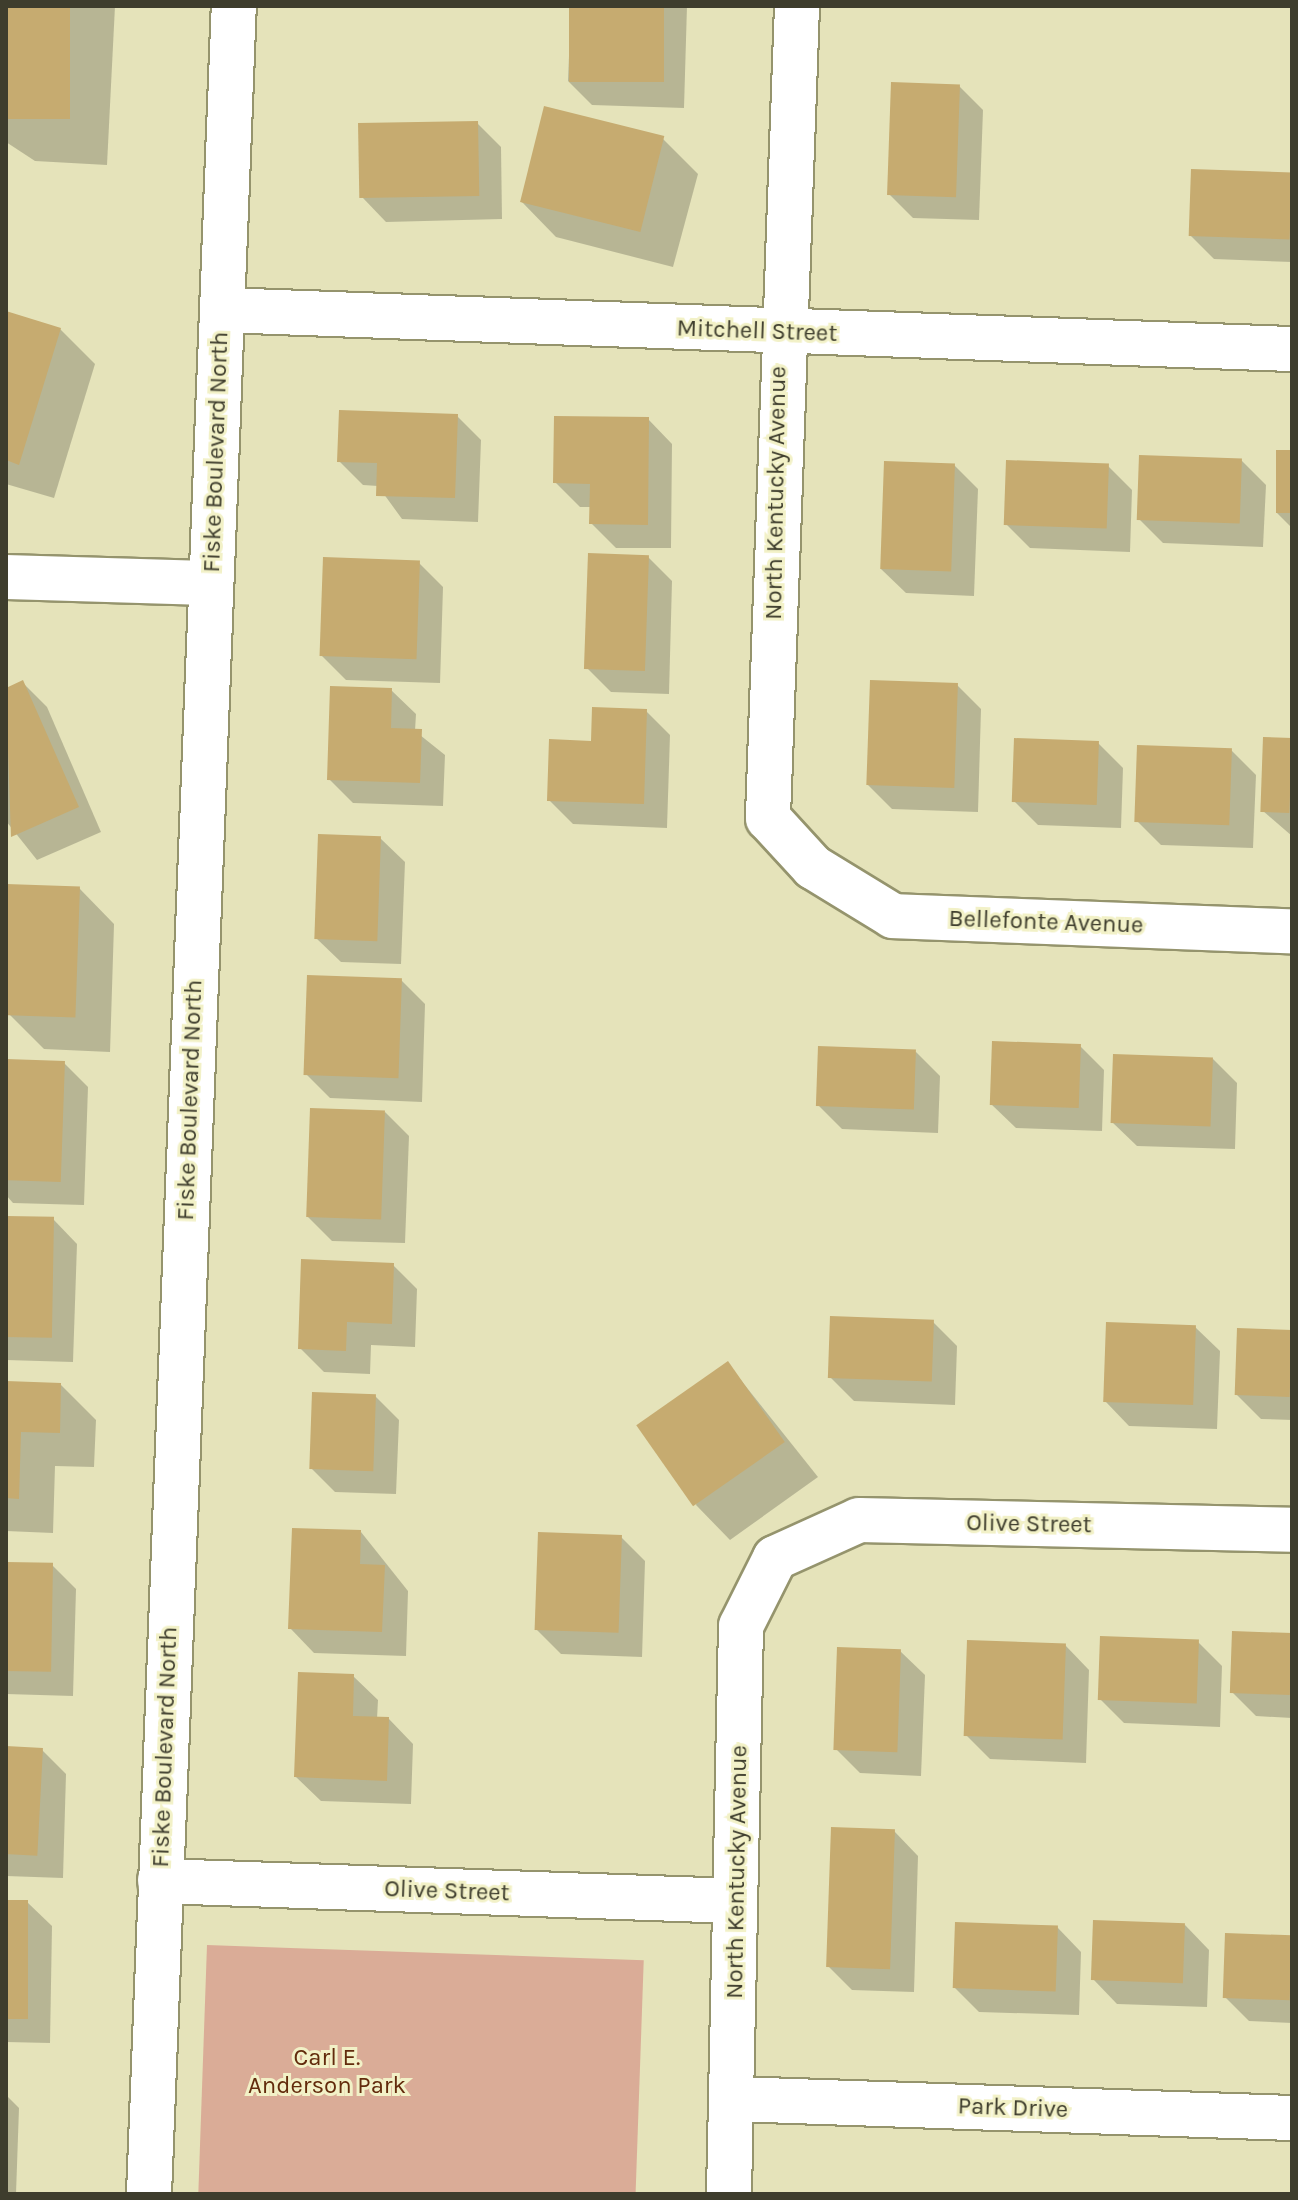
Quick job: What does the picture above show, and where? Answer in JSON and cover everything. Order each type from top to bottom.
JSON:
[{"type":"street","name":"Fiske Boulevard North","points":[[149,2194],[234,6]]},
{"type":"street","name":"North Kentucky Avenue","points":[[797,6],[780,332],[768,818],[813,867]]},
{"type":"street","name":"Mitchell Street","points":[[222,310],[1292,349]]},
{"type":"street","points":[[6,577],[210,583]]},
{"type":"street","name":"Bellefonte Avenue","points":[[813,867],[893,916],[1292,931]]},
{"type":"street","name":"Olive Street","points":[[775,1558],[859,1520],[1292,1530]]},
{"type":"street","name":"North Kentucky Avenue","points":[[729,2194],[734,2099],[741,1626],[775,1558]]},
{"type":"street","name":"Olive Street","points":[[160,1881],[735,1901]]},
{"type":"street","name":"Park Drive","points":[[734,2099],[1292,2118]]},
{"type":"green space","name":"Carl E. Anderson Park","points":[[207,1945],[644,1960],[636,2194],[198,2194]]},
{"type":"building","points":[[6,6],[70,6],[70,119],[6,119]]},
{"type":"building","points":[[569,6],[664,6],[664,82],[569,82]]},
{"type":"building","points":[[891,82],[960,84],[956,197],[887,195]]},
{"type":"building","points":[[544,106],[664,136],[640,232],[520,202]]},
{"type":"building","points":[[478,121],[479,196],[359,198],[358,123]]},
{"type":"building","points":[[1191,169],[1292,173],[1290,239],[1189,236]]},
{"type":"building","points":[[6,311],[61,328],[19,465],[6,460]]},
{"type":"building","points":[[339,410],[458,414],[455,498],[376,496],[377,463],[337,462]]},
{"type":"building","points":[[554,416],[649,417],[648,525],[589,524],[590,484],[553,483]]},
{"type":"building","points":[[1276,450],[1292,450],[1292,513],[1276,513]]},
{"type":"building","points":[[1139,455],[1242,459],[1240,524],[1137,520]]},
{"type":"building","points":[[1006,460],[1109,464],[1107,529],[1004,525]]},
{"type":"building","points":[[884,461],[955,463],[951,571],[880,569]]},
{"type":"building","points":[[588,553],[649,555],[645,671],[584,669]]},
{"type":"building","points":[[323,557],[420,560],[416,659],[320,656]]},
{"type":"building","points":[[23,680],[79,807],[11,837],[6,688]]},
{"type":"building","points":[[870,680],[958,683],[954,788],[866,785]]},
{"type":"building","points":[[330,686],[392,688],[391,728],[422,729],[420,783],[327,780]]},
{"type":"building","points":[[592,707],[647,709],[644,804],[547,801],[549,739],[591,741]]},
{"type":"building","points":[[1263,737],[1292,738],[1289,813],[1260,812]]},
{"type":"building","points":[[1014,738],[1099,741],[1097,805],[1012,802]]},
{"type":"building","points":[[1137,745],[1232,748],[1229,825],[1134,822]]},
{"type":"building","points":[[318,834],[381,836],[377,941],[314,939]]},
{"type":"building","points":[[6,884],[80,887],[75,1018],[6,1015]]},
{"type":"building","points":[[307,975],[402,978],[398,1078],[304,1075]]},
{"type":"building","points":[[992,1041],[1081,1044],[1079,1108],[990,1105]]},
{"type":"building","points":[[818,1046],[916,1049],[914,1109],[816,1106]]},
{"type":"building","points":[[1113,1054],[1213,1057],[1211,1126],[1111,1123]]},
{"type":"building","points":[[6,1059],[65,1061],[61,1182],[6,1180]]},
{"type":"building","points":[[310,1108],[385,1111],[381,1220],[306,1217]]},
{"type":"building","points":[[6,1216],[54,1217],[52,1338],[6,1337]]},
{"type":"building","points":[[301,1259],[394,1263],[392,1324],[347,1322],[346,1351],[298,1349]]},
{"type":"building","points":[[830,1316],[934,1320],[932,1382],[828,1378]]},
{"type":"building","points":[[1106,1322],[1196,1325],[1193,1405],[1103,1402]]},
{"type":"building","points":[[1237,1328],[1292,1330],[1290,1397],[1235,1395]]},
{"type":"building","points":[[728,1361],[785,1442],[693,1506],[636,1425]]},
{"type":"building","points":[[6,1381],[61,1383],[60,1433],[21,1432],[19,1499],[6,1498]]},
{"type":"building","points":[[312,1392],[376,1394],[373,1471],[309,1469]]},
{"type":"building","points":[[292,1528],[361,1530],[360,1564],[385,1565],[382,1632],[288,1629]]},
{"type":"building","points":[[538,1532],[622,1535],[619,1633],[535,1630]]},
{"type":"building","points":[[6,1562],[53,1563],[51,1672],[6,1671]]},
{"type":"building","points":[[1232,1631],[1292,1633],[1290,1695],[1230,1693]]},
{"type":"building","points":[[1100,1636],[1199,1639],[1197,1703],[1098,1700]]},
{"type":"building","points":[[967,1640],[1066,1643],[1063,1739],[964,1736]]},
{"type":"building","points":[[837,1647],[901,1649],[897,1752],[833,1750]]},
{"type":"building","points":[[298,1672],[354,1674],[353,1716],[389,1717],[387,1781],[294,1777]]},
{"type":"building","points":[[6,1746],[43,1748],[37,1856],[6,1854]]},
{"type":"building","points":[[831,1827],[895,1829],[890,1969],[826,1967]]},
{"type":"building","points":[[6,1900],[28,1900],[28,2019],[6,2019]]},
{"type":"building","points":[[1093,1920],[1185,1923],[1183,1983],[1091,1980]]},
{"type":"building","points":[[955,1922],[1058,1926],[1056,1992],[953,1988]]},
{"type":"building","points":[[1225,1933],[1292,1935],[1290,2000],[1223,1998]]}]
